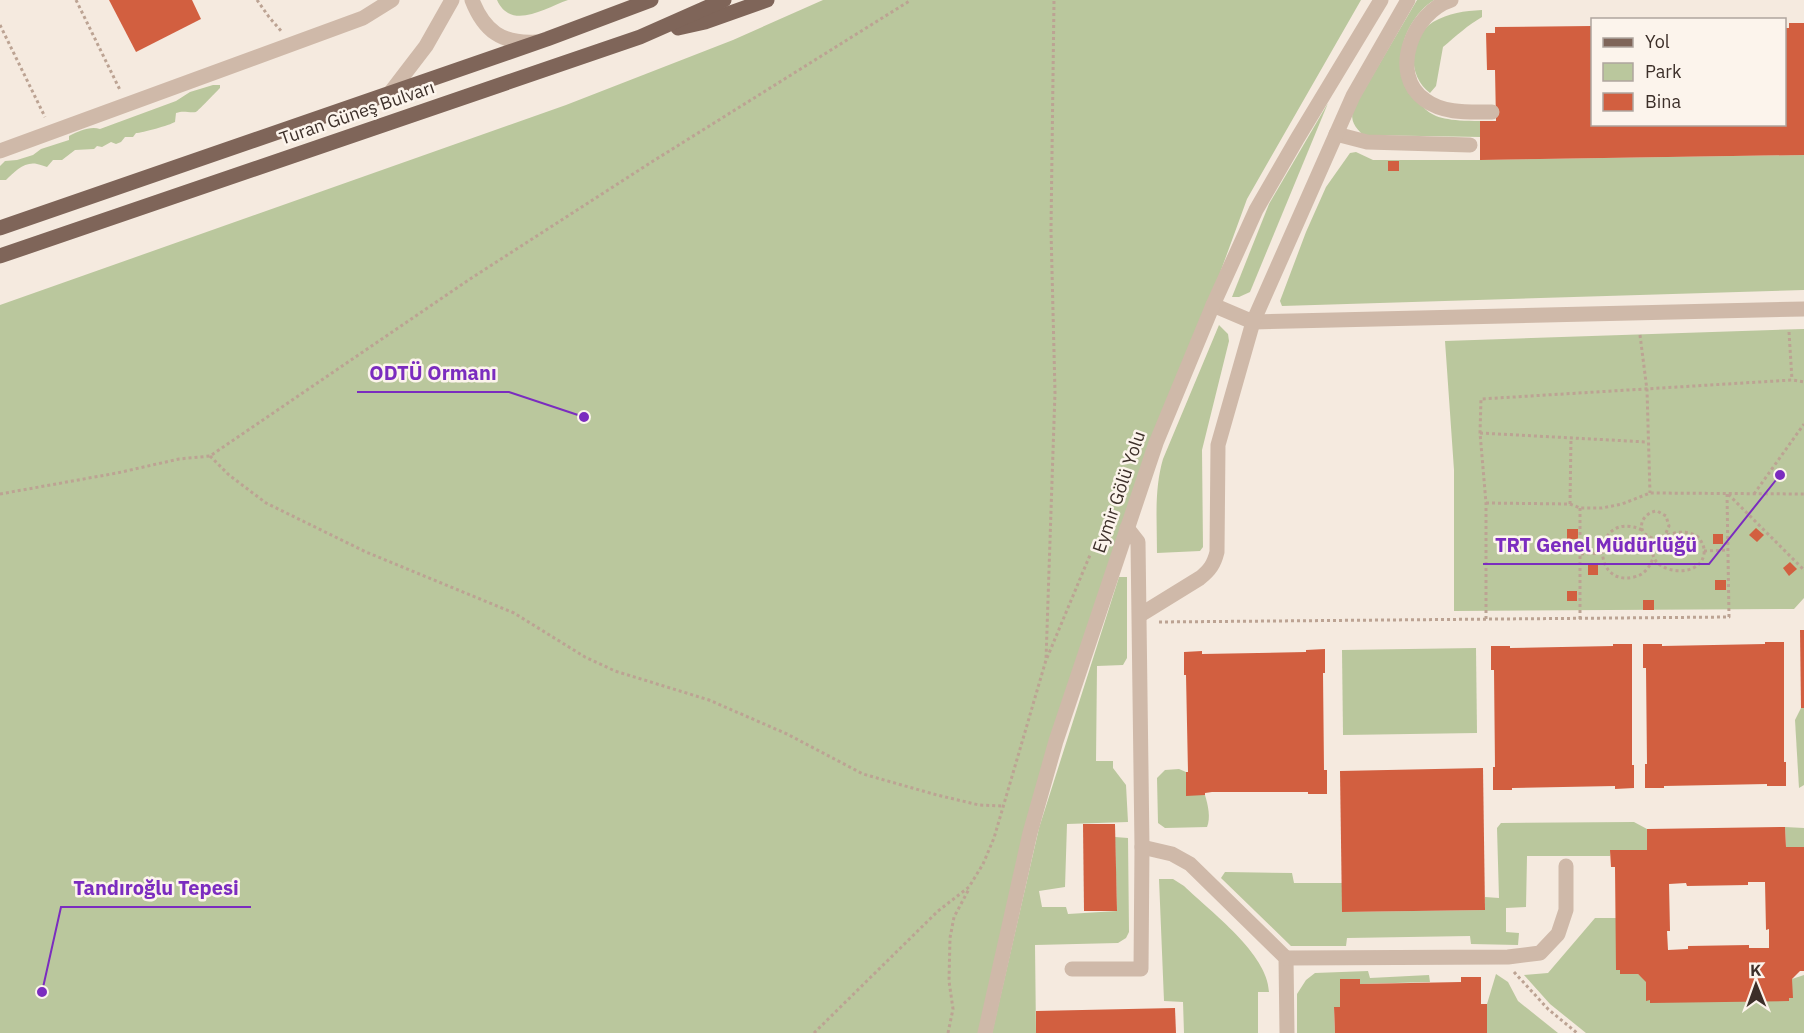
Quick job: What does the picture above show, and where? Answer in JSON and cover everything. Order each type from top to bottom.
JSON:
[{"type":"main road","name":"Turan Güneş Bulvarı","points":[[0,228],[542,41],[651,0]]},
{"type":"main road","name":"Turan Güneş Bulvarı","points":[[0,256],[640,37],[724,0]]},
{"type":"main road","points":[[640,37],[705,22],[767,0]]},
{"type":"street","points":[[0,151],[363,18],[393,0]]},
{"type":"street","points":[[390,93],[426,46],[452,0]]},
{"type":"street","points":[[472,0],[486,26],[499,36],[514,42],[542,41]]},
{"type":"street","name":"Eymir Gölü Yolu","points":[[985,1033],[1030,833],[1056,741],[1156,443],[1213,305],[1256,210],[1381,0]]},
{"type":"street","points":[[1140,619],[1209,571],[1215,560],[1218,445],[1253,322],[1353,96],[1408,0]]},
{"type":"street","points":[[1451,0],[1437,6],[1428,14],[1413,34],[1408,59],[1412,82],[1417,93],[1437,107],[1462,112],[1492,112]]},
{"type":"street","points":[[1336,134],[1367,142],[1470,146]]},
{"type":"street","points":[[1213,305],[1253,322],[1804,309]]},
{"type":"street","points":[[1072,969],[1141,969],[1142,847],[1138,542],[1127,528]]},
{"type":"street","points":[[1142,847],[1172,854],[1190,864],[1286,958],[1508,957],[1540,953],[1558,934],[1566,910],[1566,866]]},
{"type":"street","points":[[1286,958],[1287,1033]]},
{"type":"path","points":[[76,0],[127,104]]},
{"type":"path","points":[[257,0],[293,44]]},
{"type":"path","points":[[0,494],[117,474],[179,459],[210,456],[490,266],[911,0]]},
{"type":"path","points":[[1046,660],[1055,392],[1051,230],[1054,0]]},
{"type":"path","points":[[0,25],[53,132]]},
{"type":"path","points":[[1789,332],[1792,380]]},
{"type":"path","points":[[1640,335],[1647,390],[1650,493]]},
{"type":"path","points":[[1486,619],[1486,502],[1480,433],[1481,399],[1792,380],[1804,382]]},
{"type":"path","points":[[1754,494],[1804,424]]},
{"type":"path","points":[[1480,433],[1647,442]]},
{"type":"path","points":[[1570,504],[1571,438]]},
{"type":"path","points":[[210,456],[229,475],[266,503],[366,552],[514,613],[585,657],[615,671],[709,700],[787,734],[863,774],[980,805],[1004,806]]},
{"type":"path","points":[[1486,502],[1570,504],[1580,508],[1602,508],[1622,504],[1650,493],[1804,494]]},
{"type":"path","points":[[1140,619],[1729,617],[1727,493]]},
{"type":"path","points":[[1727,493],[1804,570]]},
{"type":"path","points":[[1580,508],[1580,619]]},
{"type":"path","points":[[1643,532],[1644,516],[1657,511],[1664,513],[1668,519],[1669,526],[1665,535]]},
{"type":"path","points":[[1648,536],[1653,552],[1660,566],[1669,570],[1692,569],[1702,559],[1703,545],[1694,534],[1684,532],[1660,538],[1655,544],[1653,552],[1653,560],[1645,571],[1633,577],[1620,577],[1608,570],[1602,553],[1606,538],[1616,529],[1629,526],[1648,536],[1660,538]]},
{"type":"path","points":[[1704,551],[1728,550]]},
{"type":"path","points":[[1581,554],[1602,553]]},
{"type":"path","points":[[948,1033],[954,1009],[949,981],[950,938],[954,917],[983,864],[994,838],[1046,660],[1090,555]]},
{"type":"path","points":[[814,1033],[938,911],[969,887]]},
{"type":"path","points":[[1508,957],[1513,971],[1548,1009],[1578,1033]]},
{"type":"green space","points":[[497,0],[568,0],[539,12],[520,16],[503,9]]},
{"type":"green space","points":[[823,0],[1361,0],[1247,199],[1127,528],[1083,658],[985,1033],[0,1033],[0,305],[566,105],[733,40]]},
{"type":"green space","points":[[1417,0],[1434,0],[1421,11],[1410,26],[1403,42],[1401,59],[1419,101],[1434,115],[1480,121],[1480,137],[1363,135],[1354,124],[1353,109]]},
{"type":"green space","points":[[1482,10],[1482,17],[1443,47],[1436,86],[1430,93],[1422,86],[1414,67],[1415,47],[1419,37],[1433,22],[1445,16]]},
{"type":"green space","points":[[220,85],[220,88],[196,112],[176,113],[175,122],[136,133],[133,137],[125,137],[116,144],[111,142],[94,149],[75,150],[62,160],[53,160],[47,167],[28,164],[6,180],[0,180],[0,166],[5,161],[33,155],[41,149],[69,140],[69,136],[81,131],[92,128],[100,129],[176,101],[190,92]]},
{"type":"green space","points":[[1328,103],[1250,292],[1239,297],[1232,297],[1269,204]]},
{"type":"green space","points":[[1356,152],[1373,160],[1804,155],[1804,290],[1282,306],[1280,301],[1326,187],[1350,153]]},
{"type":"green space","points":[[1219,325],[1228,334],[1229,341],[1202,450],[1203,547],[1200,551],[1157,553],[1157,494],[1163,459]]},
{"type":"green space","points":[[1804,329],[1804,598],[1794,609],[1454,611],[1454,470],[1445,341]]},
{"type":"green space","points":[[1119,577],[1127,577],[1127,658],[1123,665],[1097,666],[1096,761],[1113,761],[1113,768],[1126,785],[1128,822],[1067,824],[1065,887],[1039,891],[1042,907],[1066,907],[1068,914],[1117,911],[1115,837],[1128,838],[1129,932],[1126,938],[1118,943],[1035,945],[1036,1033],[992,1033],[1039,828]]},
{"type":"green space","points":[[1476,648],[1477,733],[1343,735],[1342,650]]},
{"type":"green space","points":[[1801,708],[1804,708],[1804,785],[1799,788],[1795,720]]},
{"type":"green space","points":[[1179,769],[1186,772],[1186,795],[1205,795],[1209,816],[1207,827],[1165,828],[1158,823],[1157,778],[1165,770]]},
{"type":"green space","points":[[1634,822],[1647,829],[1647,850],[1611,850],[1610,856],[1527,856],[1526,907],[1506,908],[1506,932],[1519,933],[1518,945],[1471,944],[1470,936],[1347,938],[1346,946],[1291,946],[1221,878],[1225,872],[1292,873],[1294,883],[1342,883],[1342,912],[1485,910],[1485,897],[1499,898],[1497,828],[1501,823]]},
{"type":"green space","points":[[1785,827],[1804,828],[1804,847],[1786,847]]},
{"type":"green space","points":[[1159,879],[1173,879],[1184,886],[1236,934],[1259,963],[1269,992],[1258,992],[1258,1033],[1184,1033],[1183,1002],[1164,1001]]},
{"type":"green space","points":[[1595,918],[1616,918],[1616,970],[1620,970],[1620,974],[1638,974],[1646,981],[1646,1000],[1792,998],[1792,979],[1804,975],[1804,1033],[1586,1033],[1550,1004],[1524,975],[1548,973]]},
{"type":"green space","points":[[1368,971],[1370,978],[1429,975],[1430,982],[1360,984],[1359,979],[1340,979],[1340,1007],[1334,1008],[1335,1033],[1297,1033],[1297,994],[1306,980],[1315,973]]},
{"type":"green space","points":[[1496,974],[1508,982],[1518,1001],[1558,1033],[1487,1033],[1487,1004]]},
{"type":"building","points":[[109,0],[192,0],[201,19],[136,52]]},
{"type":"building","points":[[1789,23],[1804,23],[1804,155],[1480,160],[1480,121],[1496,121],[1495,70],[1487,70],[1486,33],[1495,33],[1495,27],[1591,26],[1591,126],[1786,126],[1786,28],[1789,28]]},
{"type":"building","points":[[1388,161],[1399,161],[1399,171],[1388,171]]},
{"type":"building","points":[[1756,528],[1764,535],[1757,542],[1749,535]]},
{"type":"building","points":[[1567,529],[1578,529],[1578,539],[1567,539]]},
{"type":"building","points":[[1713,534],[1723,534],[1723,544],[1713,544]]},
{"type":"building","points":[[1790,562],[1797,569],[1789,576],[1783,568]]},
{"type":"building","points":[[1588,565],[1598,565],[1598,575],[1588,575]]},
{"type":"building","points":[[1715,580],[1726,580],[1726,590],[1715,590]]},
{"type":"building","points":[[1567,591],[1577,591],[1577,601],[1567,601]]},
{"type":"building","points":[[1643,600],[1654,600],[1654,610],[1643,610]]},
{"type":"building","points":[[1800,630],[1804,630],[1804,708],[1801,708]]},
{"type":"building","points":[[1765,642],[1784,642],[1786,786],[1767,786],[1767,784],[1645,788],[1646,668],[1643,668],[1643,644],[1662,644],[1662,646],[1765,644]]},
{"type":"building","points":[[1613,644],[1632,644],[1634,788],[1615,789],[1615,786],[1493,790],[1493,767],[1495,767],[1494,670],[1491,670],[1491,646],[1510,646],[1510,648],[1613,646]]},
{"type":"building","points":[[1325,649],[1325,673],[1323,673],[1324,770],[1327,770],[1327,794],[1212,792],[1205,793],[1205,795],[1186,796],[1186,772],[1188,772],[1184,652],[1202,651],[1202,654],[1306,652],[1306,650]]},
{"type":"building","points":[[1483,768],[1485,910],[1342,912],[1340,771]]},
{"type":"building","points":[[1083,824],[1115,824],[1117,911],[1084,911]]},
{"type":"building","points":[[1785,827],[1786,847],[1804,847],[1804,971],[1800,971],[1792,979],[1793,998],[1789,998],[1789,1001],[1650,1003],[1650,1000],[1646,1001],[1646,982],[1638,974],[1620,974],[1620,970],[1616,970],[1615,867],[1611,867],[1610,850],[1647,850],[1647,829]],"holes":[[[1748,882],[1765,882],[1766,930],[1769,929],[1769,948],[1749,948],[1749,945],[1688,946],[1688,949],[1668,950],[1669,884],[1748,885]]]},
{"type":"building","points":[[1461,977],[1481,977],[1481,1004],[1487,1004],[1487,1033],[1335,1033],[1334,1007],[1340,1007],[1340,979],[1360,979],[1360,984],[1461,982]]},
{"type":"building","points":[[1175,1008],[1176,1033],[1036,1033],[1036,1011]]},
{"type":"place","name":"ODTÜ Ormanı","points":[[584,417]]},
{"type":"place","name":"TRT Genel Müdürlüğü","points":[[1780,475]]},
{"type":"place","name":"Tandıroğlu Tepesi","points":[[42,992]]}]
